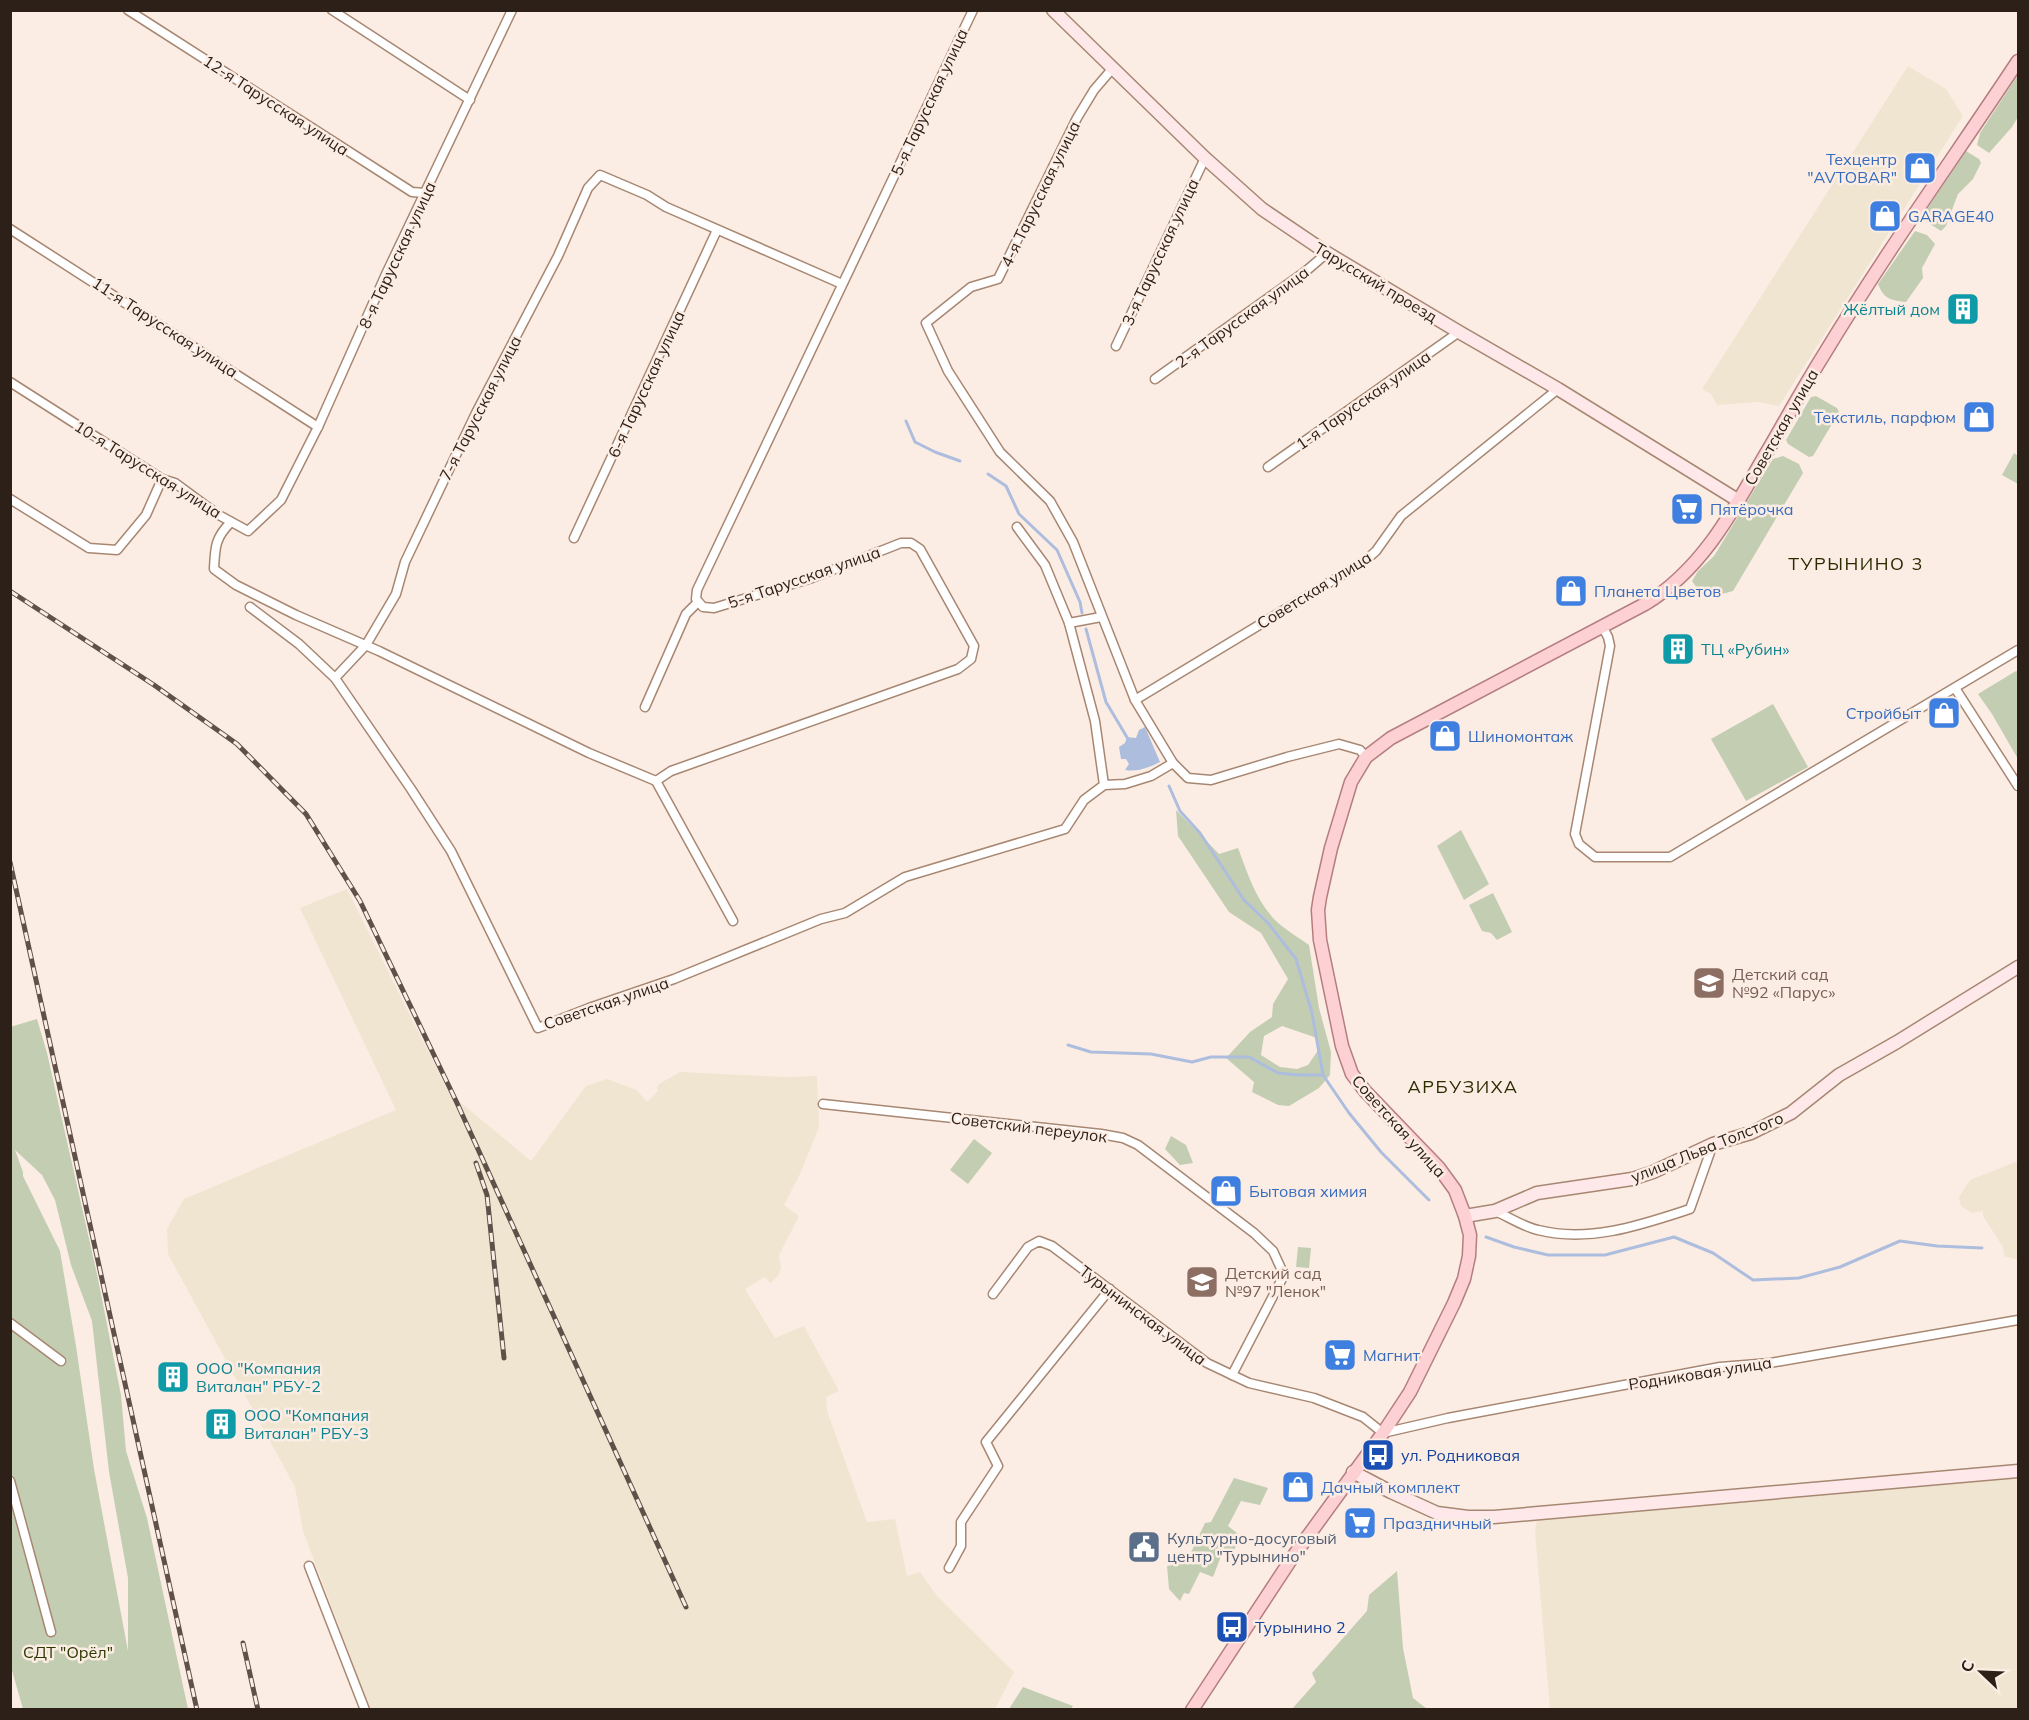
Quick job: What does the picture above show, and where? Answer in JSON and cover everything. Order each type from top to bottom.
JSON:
[{"type":"main road","name":"Советская улица","points":[[1192,1710],[1292,1558],[1410,1392],[1464,1279],[1470,1235],[1455,1190],[1439,1168],[1365,1091],[1352,1074],[1342,1046],[1330,996],[1320,940],[1318,910],[1341,809],[1351,782],[1366,757],[1391,738],[1651,601],[1678,580],[1699,559],[1739,501],[1823,355],[1866,288],[2019,61]]},
{"type":"street","name":"12-я Тарусская улица","points":[[128,10],[412,192],[425,193]]},
{"type":"street","points":[[332,10],[470,100]]},
{"type":"street","name":"8-я Тарусская улица","points":[[281,500],[318,427],[512,10]]},
{"type":"street","name":"5-я Тарусская улица","points":[[656,781],[671,771],[958,669],[971,659],[974,645],[920,549],[911,543],[901,543],[812,578],[714,609],[703,607],[696,598],[697,590],[973,10]]},
{"type":"street","name":"Тарусский проезд","points":[[1053,10],[1205,158],[1262,209],[1327,253],[1558,389],[1739,501]]},
{"type":"street","name":"4-я Тарусская улица","points":[[1101,617],[1073,542],[1050,501],[1000,452],[948,372],[926,323],[971,287],[998,279],[1077,118],[1094,90],[1112,69]]},
{"type":"street","name":"3-я Тарусская улица","points":[[1116,346],[1205,158]]},
{"type":"street","name":"7-я Тарусская улица","points":[[335,678],[366,645],[396,594],[405,562],[476,413],[558,256],[588,188],[600,175],[647,195],[666,207],[717,230]]},
{"type":"street","name":"11-я Тарусская улица","points":[[10,229],[318,427]]},
{"type":"street","points":[[717,230],[842,284]]},
{"type":"street","name":"6-я Тарусская улица","points":[[574,538],[717,230]]},
{"type":"street","name":"2-я Тарусская улица","points":[[1155,379],[1306,271],[1327,253]]},
{"type":"street","name":"1-я Тарусская улица","points":[[1269,467],[1459,332]]},
{"type":"street","name":"10-я Тарусская улица","points":[[10,382],[162,479],[175,483],[217,514],[248,531],[281,500]]},
{"type":"street","name":"Советская улица","points":[[1135,700],[1365,561],[1376,551],[1401,516],[1558,389]]},
{"type":"street","points":[[10,499],[89,548],[117,550],[146,515],[162,479]]},
{"type":"street","points":[[231,522],[219,534],[214,569],[236,585],[589,753],[656,781],[733,921]]},
{"type":"street","points":[[1017,527],[1045,565],[1069,622],[1095,721],[1104,785],[1125,784],[1151,776],[1173,763]]},
{"type":"street","points":[[645,707],[686,614],[699,602]]},
{"type":"street","name":"Советская улица","points":[[250,607],[299,644],[335,678],[411,789],[451,851],[538,1028],[674,979],[821,919],[845,913],[905,877],[1065,829],[1084,800],[1104,785]]},
{"type":"street","points":[[1069,622],[1101,617],[1135,700],[1173,763],[1188,778],[1211,780],[1338,744],[1360,750],[1366,757]]},
{"type":"street","points":[[1603,628],[1610,646],[1575,834],[1579,844],[1595,857],[1670,857],[2019,650]]},
{"type":"street","points":[[1955,688],[2019,786]]},
{"type":"street","name":"улица Льва Толстого","points":[[1465,1216],[1496,1211],[1537,1193],[1632,1179],[1653,1172],[1713,1144],[1750,1132],[1791,1113],[1839,1075],[2019,967]]},
{"type":"street","name":"Советский переулок","points":[[823,1104],[1101,1134],[1123,1138],[1138,1145],[1254,1233],[1273,1251],[1281,1265],[1284,1275],[1232,1376]]},
{"type":"street","points":[[1496,1211],[1537,1230],[1575,1236],[1628,1229],[1690,1209],[1713,1144]]},
{"type":"street","name":"Турынинская улица","points":[[993,1294],[1028,1247],[1039,1241],[1052,1246],[1207,1363],[1249,1383],[1324,1401],[1363,1417],[1383,1432]]},
{"type":"street","points":[[949,1568],[960,1546],[962,1522],[998,1466],[986,1442],[1110,1289]]},
{"type":"street","name":"Родниковая улица","points":[[1383,1432],[1720,1367],[1770,1363],[2019,1320]]},
{"type":"street","points":[[10,1323],[61,1361]]},
{"type":"street","points":[[1353,1472],[1437,1514],[1494,1517],[2019,1471]]},
{"type":"street","points":[[10,1481],[51,1632]]},
{"type":"street","points":[[309,1566],[365,1710]]},
{"type":"shaded area","points":[[1908,66],[1946,89],[1963,116],[1779,406],[1758,402],[1717,405],[1711,394],[1702,389]]},
{"type":"shaded area","points":[[347,889],[449,1093],[531,1161],[586,1086],[607,1079],[637,1090],[647,1102],[658,1091],[659,1084],[680,1072],[786,1077],[817,1076],[819,1127],[800,1174],[784,1205],[799,1216],[779,1255],[781,1268],[778,1276],[770,1283],[763,1278],[745,1289],[775,1338],[804,1326],[839,1391],[826,1397],[827,1411],[867,1522],[895,1519],[907,1576],[920,1572],[937,1596],[1014,1672],[995,1709],[370,1709],[303,1531],[295,1487],[168,1254],[167,1229],[184,1199],[396,1110],[300,908]]},
{"type":"shaded area","points":[[2018,1161],[2018,1260],[2004,1256],[2003,1247],[1983,1216],[1983,1211],[1972,1213],[1961,1206],[1959,1197],[1970,1180]]},
{"type":"shaded area","points":[[2018,1476],[2018,1709],[1550,1709],[1535,1532],[1537,1520]]},
{"type":"green space","points":[[2018,75],[2018,117],[1989,153],[1977,145],[1980,133]]},
{"type":"green space","points":[[1966,151],[1979,159],[1981,163],[1973,179],[1958,194],[1946,226],[1941,231],[1925,221],[1923,215]]},
{"type":"green space","points":[[1915,231],[1927,235],[1935,244],[1922,268],[1923,278],[1906,302],[1892,299],[1885,296],[1878,284]]},
{"type":"green space","points":[[1816,396],[1837,408],[1839,412],[1813,456],[1809,457],[1788,444],[1786,440],[1811,397]]},
{"type":"green space","points":[[2014,453],[2018,456],[2018,484],[2002,475]]},
{"type":"green space","points":[[1783,456],[1799,464],[1803,473],[1733,591],[1710,595],[1701,591],[1692,581],[1698,571],[1714,556],[1773,459]]},
{"type":"green space","points":[[2016,671],[2018,672],[2018,759],[1978,694]]},
{"type":"green space","points":[[1773,704],[1808,767],[1746,801],[1711,739]]},
{"type":"green space","points":[[1176,810],[1219,854],[1238,848],[1262,903],[1274,919],[1309,945],[1319,1008],[1331,1052],[1330,1075],[1319,1088],[1289,1106],[1278,1105],[1252,1092],[1254,1082],[1226,1058],[1250,1032],[1272,1017],[1273,1004],[1288,979],[1261,933],[1229,912],[1178,836]],"holes":[[[1282,1026],[1317,1038],[1317,1052],[1308,1065],[1297,1069],[1280,1067],[1261,1055],[1264,1036]]]},
{"type":"green space","points":[[1461,830],[1489,884],[1464,900],[1437,846]]},
{"type":"green space","points":[[1493,893],[1512,932],[1497,940],[1491,933],[1482,931],[1469,905]]},
{"type":"green space","name":"СДТ \"Орёл\"","points":[[37,1019],[47,1053],[97,1274],[121,1395],[126,1451],[147,1518],[188,1709],[23,1709],[11,1667],[10,1027]],"holes":[[[15,1150],[42,1175],[55,1200],[71,1265],[92,1321],[109,1472],[128,1578],[128,1651],[94,1469],[60,1251],[23,1176]]]},
{"type":"green space","points":[[1171,1136],[1186,1145],[1193,1163],[1180,1165],[1165,1149]]},
{"type":"green space","points":[[974,1139],[992,1153],[968,1184],[950,1170]]},
{"type":"green space","points":[[1298,1247],[1311,1248],[1309,1268],[1296,1267]]},
{"type":"green space","points":[[1234,1478],[1268,1488],[1260,1505],[1241,1501],[1228,1526],[1241,1536],[1232,1554],[1223,1551],[1213,1577],[1200,1572],[1189,1594],[1184,1593],[1180,1601],[1169,1589],[1167,1566],[1186,1563],[1205,1523],[1211,1522]]},
{"type":"green space","points":[[1397,1571],[1403,1648],[1413,1698],[1427,1709],[1292,1709],[1316,1682],[1312,1673],[1367,1611],[1369,1595]]},
{"type":"green space","points":[[1023,1687],[1073,1706],[1071,1709],[1009,1709]]},
{"type":"water","points":[[1145,727],[1160,762],[1143,769],[1125,770],[1129,764],[1126,759],[1121,759],[1119,747],[1125,743],[1127,737],[1136,738],[1139,730]]},
{"type":"waterway","points":[[906,421],[915,442],[960,461]]},
{"type":"waterway","points":[[988,474],[1006,486],[1019,514],[1057,550],[1080,602],[1082,613]]},
{"type":"waterway","points":[[1086,629],[1106,702],[1128,739]]},
{"type":"waterway","points":[[1169,786],[1180,811],[1200,833],[1244,900],[1268,923],[1296,959],[1312,1013],[1323,1075],[1349,1113],[1381,1152],[1429,1200]]},
{"type":"waterway","points":[[1068,1045],[1091,1052],[1151,1054],[1192,1062],[1211,1057],[1249,1057],[1278,1073],[1323,1075]]},
{"type":"waterway","points":[[1486,1237],[1548,1255],[1605,1255],[1674,1237],[1713,1253],[1753,1280],[1799,1278],[1840,1267],[1900,1241],[1937,1246],[1982,1248]]},
{"type":"railway","points":[[10,591],[154,685],[237,744],[306,814],[360,901],[457,1103],[686,1607]]},
{"type":"railway","points":[[10,862],[197,1710]]},
{"type":"railway","points":[[476,1163],[487,1195],[504,1358]]},
{"type":"railway","points":[[243,1643],[258,1710]]},
{"type":"place","name":"Техцентр \"AVTOBAR\"","points":[[1920,168]]},
{"type":"place","name":"GARAGE40","points":[[1885,216]]},
{"type":"place","name":"Жёлтый дом","points":[[1963,309]]},
{"type":"place","name":"Текстиль, парфюм","points":[[1979,417]]},
{"type":"place","name":"Пятёрочка","points":[[1687,509]]},
{"type":"place","name":"Планета Цветов","points":[[1571,591]]},
{"type":"place","name":"ТЦ «Рубин»","points":[[1678,649]]},
{"type":"place","name":"Стройбыт","points":[[1944,713]]},
{"type":"place","name":"Шиномонтаж","points":[[1445,736]]},
{"type":"place","name":"Детский сад №92 «Парус»","points":[[1709,983]]},
{"type":"place","name":"Бытовая химия","points":[[1226,1191]]},
{"type":"place","name":"Детский сад №97 \"Ленок\"","points":[[1202,1282]]},
{"type":"place","name":"Магнит","points":[[1340,1355]]},
{"type":"place","name":"ООО \"Компания Виталан\" РБУ-2","points":[[173,1377]]},
{"type":"place","name":"ООО \"Компания Виталан\" РБУ-3","points":[[221,1424]]},
{"type":"place","name":"ул. Родниковая","points":[[1378,1455]]},
{"type":"place","name":"Дачный комплект","points":[[1298,1487]]},
{"type":"place","name":"Праздничный","points":[[1360,1523]]},
{"type":"place","name":"Культурно-досуговый центр \"Турынино\"","points":[[1144,1547]]},
{"type":"place","name":"Турынино 2","points":[[1232,1627]]},
{"type":"district","name":"ТУРЫНИНО 3","points":[[1856,563]]},
{"type":"district","name":"АРБУЗИХА","points":[[1463,1086]]}]
